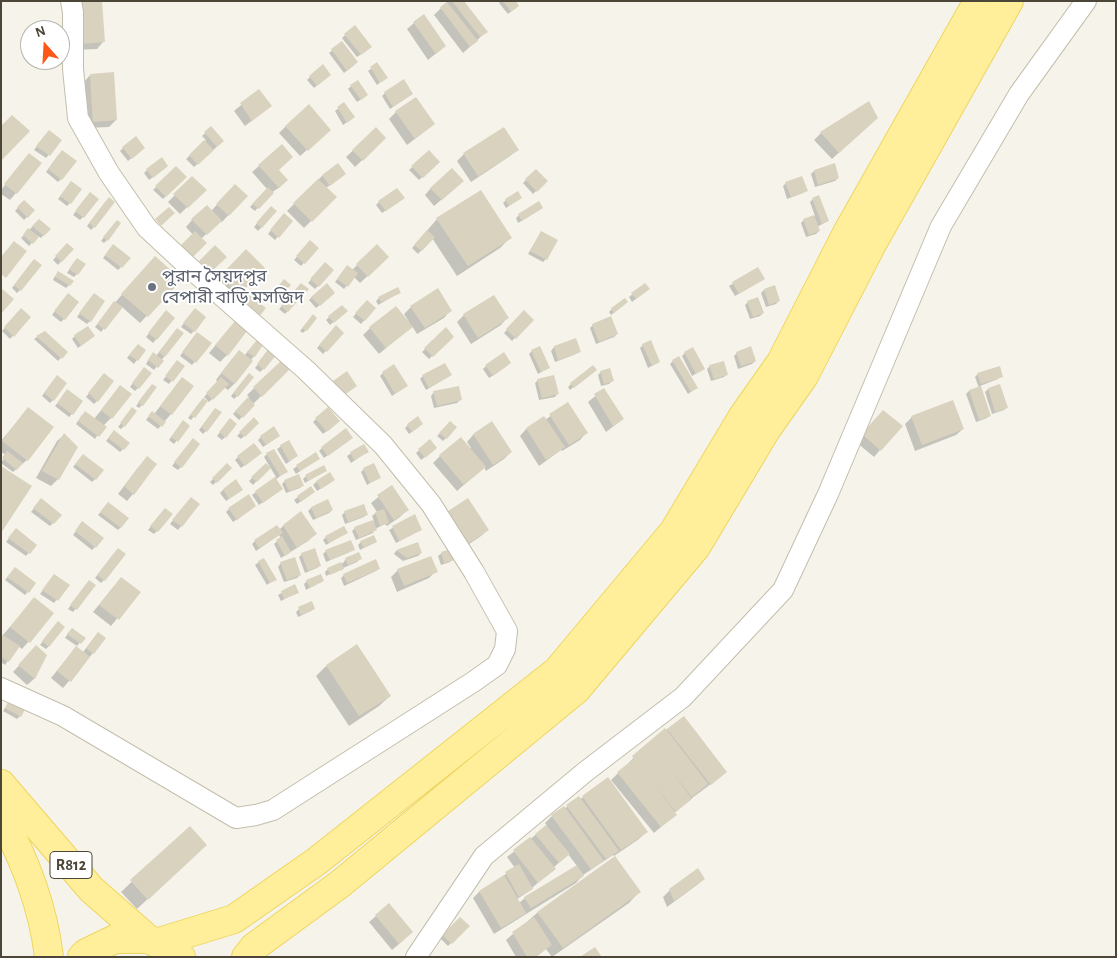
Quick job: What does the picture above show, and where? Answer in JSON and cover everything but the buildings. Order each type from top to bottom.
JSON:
[{"type":"main road","points":[[152,941],[234,919],[317,861],[557,671],[674,531],[743,416],[781,362],[847,233],[978,1]]},
{"type":"main road","points":[[246,957],[254,947],[340,884],[576,690],[696,546],[766,430],[804,376],[871,246],[1009,1]]},
{"type":"main road","name":"R812","points":[[1,784],[91,889],[152,941],[174,950],[181,957]]},
{"type":"main road","name":"R812","points":[[1,815],[19,850],[35,891],[46,928],[49,957]]},
{"type":"main road","name":"R812","points":[[82,957],[86,953],[115,939],[152,941]]},
{"type":"street","points":[[1,688],[64,716],[236,818],[273,810],[473,682],[497,665],[505,649],[507,631],[474,572],[432,504],[383,445],[306,370],[147,228],[109,173],[78,118],[73,68],[73,12],[71,1]]},
{"type":"street","points":[[416,957],[484,856],[585,772],[683,697],[783,590],[828,494],[941,226],[1019,94],[1086,1]]},
{"type":"place","name":"পুরান সৈয়দপুর বেপারী বাড়ি মসজিদ","points":[[152,287]]}]
